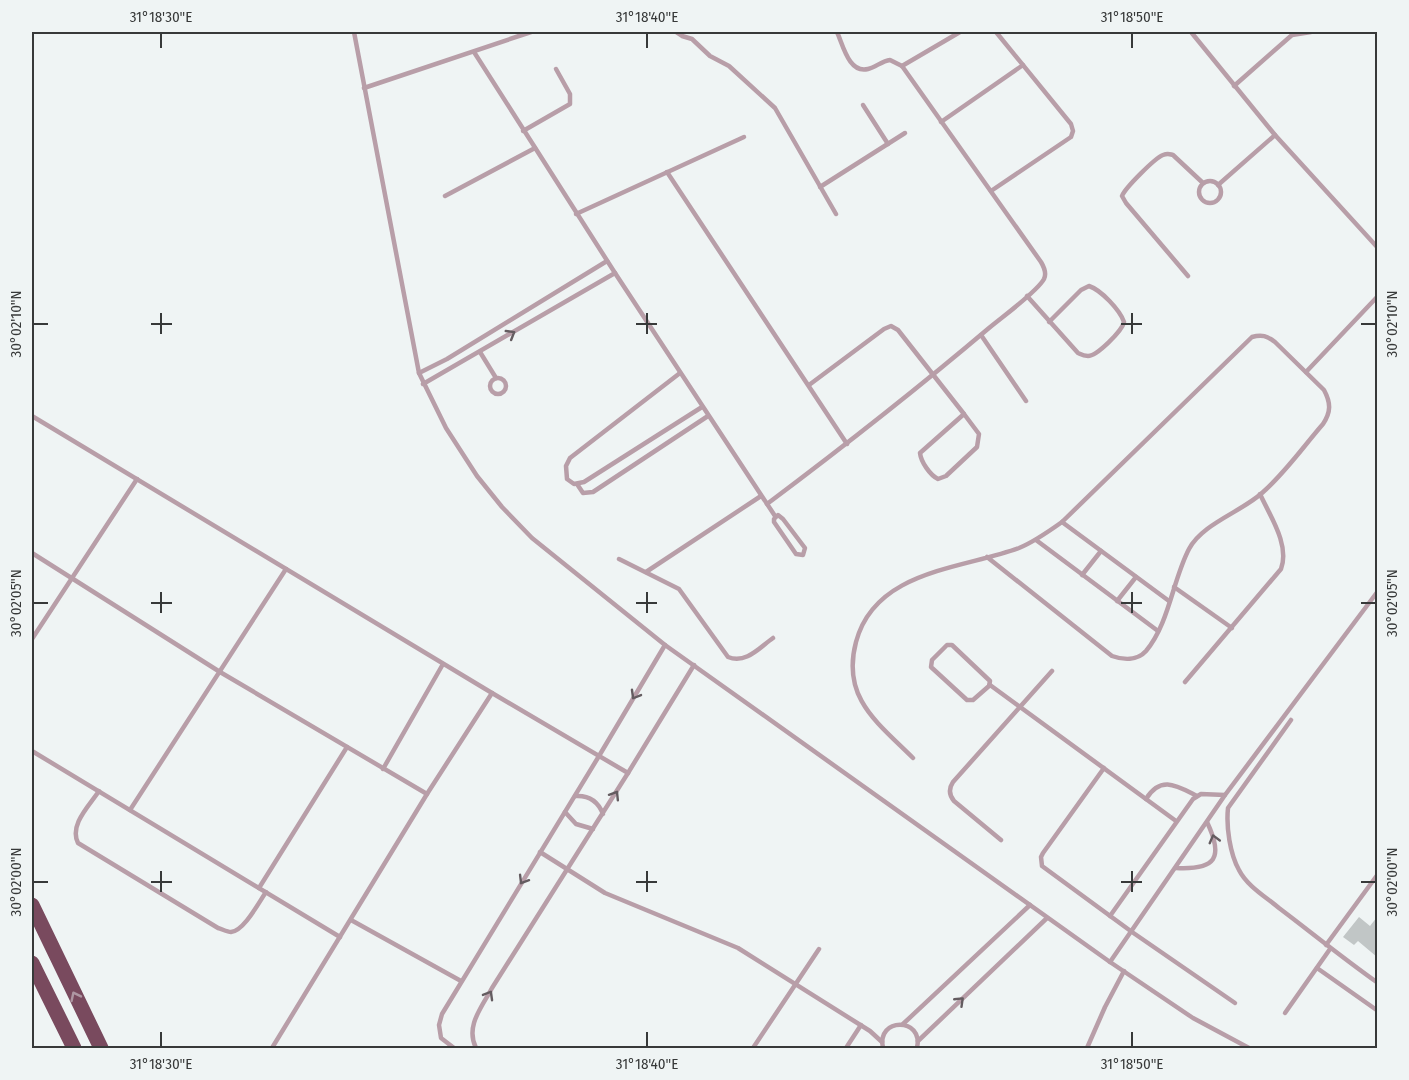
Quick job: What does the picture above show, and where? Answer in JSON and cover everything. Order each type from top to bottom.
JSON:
[{"type":"highway","points":[[32,905],[101,1048]]},
{"type":"highway","points":[[32,963],[74,1048]]},
{"type":"lane","points":[[354,32],[419,373],[446,428],[477,476],[502,507],[532,538],[665,645],[1110,962],[1193,1018],[1249,1048]]},
{"type":"lane","points":[[364,88],[531,32]]},
{"type":"lane","points":[[676,32],[681,36],[694,37],[710,56],[729,66],[775,108],[836,214]]},
{"type":"lane","points":[[767,504],[933,375],[1027,296],[1043,281],[1045,276],[1044,266],[902,66],[890,60],[867,69],[860,70],[854,67],[837,32]]},
{"type":"lane","points":[[902,66],[960,32]]},
{"type":"lane","points":[[991,191],[1071,137],[1072,134],[1071,124],[996,32]]},
{"type":"lane","points":[[1191,32],[1275,135],[1377,248]]},
{"type":"lane","points":[[1234,86],[1292,33],[1311,32]]},
{"type":"lane","points":[[474,52],[576,213],[775,516],[774,522],[796,554],[803,555],[805,548],[783,519],[778,515],[775,516]]},
{"type":"lane","points":[[941,122],[1023,65]]},
{"type":"lane","points":[[523,131],[570,104],[570,94],[556,69]]},
{"type":"lane","points":[[863,105],[888,144]]},
{"type":"lane","points":[[820,187],[905,133]]},
{"type":"lane","points":[[1218,185],[1275,135]]},
{"type":"lane","points":[[576,213],[744,137]]},
{"type":"lane","points":[[445,196],[535,148]]},
{"type":"lane","points":[[1188,276],[1122,196],[1126,188],[1163,155],[1173,155],[1203,183]]},
{"type":"lane","points":[[667,172],[847,444]]},
{"type":"lane","points":[[1211,181],[1218,185],[1220,196],[1213,202],[1205,201],[1200,195],[1200,187],[1203,183],[1211,181]]},
{"type":"lane","points":[[419,373],[447,359],[608,261]]},
{"type":"lane","points":[[423,384],[615,273]]},
{"type":"lane","points":[[1027,296],[1050,322],[1078,353],[1088,356],[1120,331],[1124,322],[1120,314],[1096,289],[1089,286],[1081,290],[1050,322]]},
{"type":"lane","points":[[1306,372],[1377,296]]},
{"type":"lane","points":[[809,385],[887,327],[898,330],[964,414],[979,434],[980,441],[977,447],[946,476],[938,479],[922,460],[920,453],[964,414]]},
{"type":"lane","points":[[981,335],[1026,401]]},
{"type":"lane","points":[[913,758],[861,704],[854,680],[853,657],[858,634],[869,613],[893,591],[952,565],[1015,550],[1062,522],[1252,337],[1260,335],[1268,337],[1324,390],[1329,398],[1328,416],[1271,484],[1244,507],[1216,523],[1193,543],[1158,631],[1142,654],[1124,659],[1112,656],[987,557]]},
{"type":"lane","points":[[480,352],[496,378]]},
{"type":"lane","points":[[680,373],[570,458],[566,466],[567,479],[577,484],[580,491],[590,494],[708,416]]},
{"type":"lane","points":[[577,484],[584,482],[702,407]]},
{"type":"lane","points":[[32,416],[628,773]]},
{"type":"lane","points":[[664,431],[670,440]]},
{"type":"lane","points":[[627,455],[634,465]]},
{"type":"lane","points":[[32,639],[136,479]]},
{"type":"lane","points":[[1185,682],[1278,574],[1283,563],[1282,545],[1260,494]]},
{"type":"lane","points":[[646,572],[761,496]]},
{"type":"lane","points":[[1062,522],[1169,601]]},
{"type":"lane","points":[[1035,540],[1158,631]]},
{"type":"lane","points":[[1082,575],[1101,551]]},
{"type":"lane","points":[[32,553],[220,672],[427,794]]},
{"type":"lane","points":[[619,559],[679,589],[728,657],[737,660],[744,659],[773,638]]},
{"type":"lane","points":[[130,810],[286,569]]},
{"type":"lane","points":[[1118,601],[1136,577]]},
{"type":"lane","points":[[1174,587],[1232,628]]},
{"type":"lane","points":[[1110,962],[1226,795],[1377,591]]},
{"type":"lane","points":[[454,1048],[441,1038],[439,1025],[442,1014],[665,645]]},
{"type":"lane","points":[[990,685],[973,700],[967,700],[933,669],[931,662],[945,646],[952,645],[988,679],[990,685],[1176,821]]},
{"type":"lane","points":[[383,769],[443,664]]},
{"type":"lane","points":[[476,1048],[471,1033],[472,1024],[492,988],[603,814],[694,664]]},
{"type":"lane","points":[[1001,840],[954,801],[950,795],[950,788],[1052,670]]},
{"type":"lane","points":[[272,1048],[427,794],[492,693]]},
{"type":"lane","points":[[1291,720],[1229,804],[1227,812],[1230,843],[1235,861],[1245,879],[1328,947],[1377,983]]},
{"type":"lane","points":[[259,888],[347,747]]},
{"type":"lane","points":[[32,751],[340,937]]},
{"type":"lane","points":[[1104,768],[1043,853],[1041,862],[1045,868],[1110,916],[1234,1003]]},
{"type":"lane","points":[[1146,799],[1153,790],[1168,784],[1197,796],[1226,795]]},
{"type":"lane","points":[[99,791],[76,827],[75,835],[78,843],[218,928],[229,932],[238,930],[266,892]]},
{"type":"lane","points":[[575,796],[587,796],[592,799],[601,807],[603,814]]},
{"type":"lane","points":[[1110,916],[1176,821],[1197,796]]},
{"type":"lane","points":[[565,812],[576,824],[593,829]]},
{"type":"lane","points":[[1176,868],[1196,869],[1207,865],[1212,860],[1216,843],[1207,822]]},
{"type":"lane","points":[[540,852],[605,893],[738,948],[861,1025],[883,1047]]},
{"type":"lane","points":[[1285,1012],[1317,968],[1328,947],[1377,874]]},
{"type":"lane","points":[[883,1047],[884,1034],[889,1028],[903,1024],[1030,905]]},
{"type":"lane","points":[[918,1041],[1047,918]]},
{"type":"lane","points":[[351,920],[461,981]]},
{"type":"lane","points":[[753,1048],[819,949]]},
{"type":"lane","points":[[1317,968],[1377,1011]]},
{"type":"lane","points":[[1087,1048],[1124,971]]},
{"type":"lane","points":[[903,1024],[913,1030],[918,1041],[917,1048]]},
{"type":"lane","points":[[846,1048],[861,1025]]},
{"type":"building","points":[[1359,917],[1370,926],[1377,917],[1377,957],[1358,941],[1354,945],[1343,937]]}]
